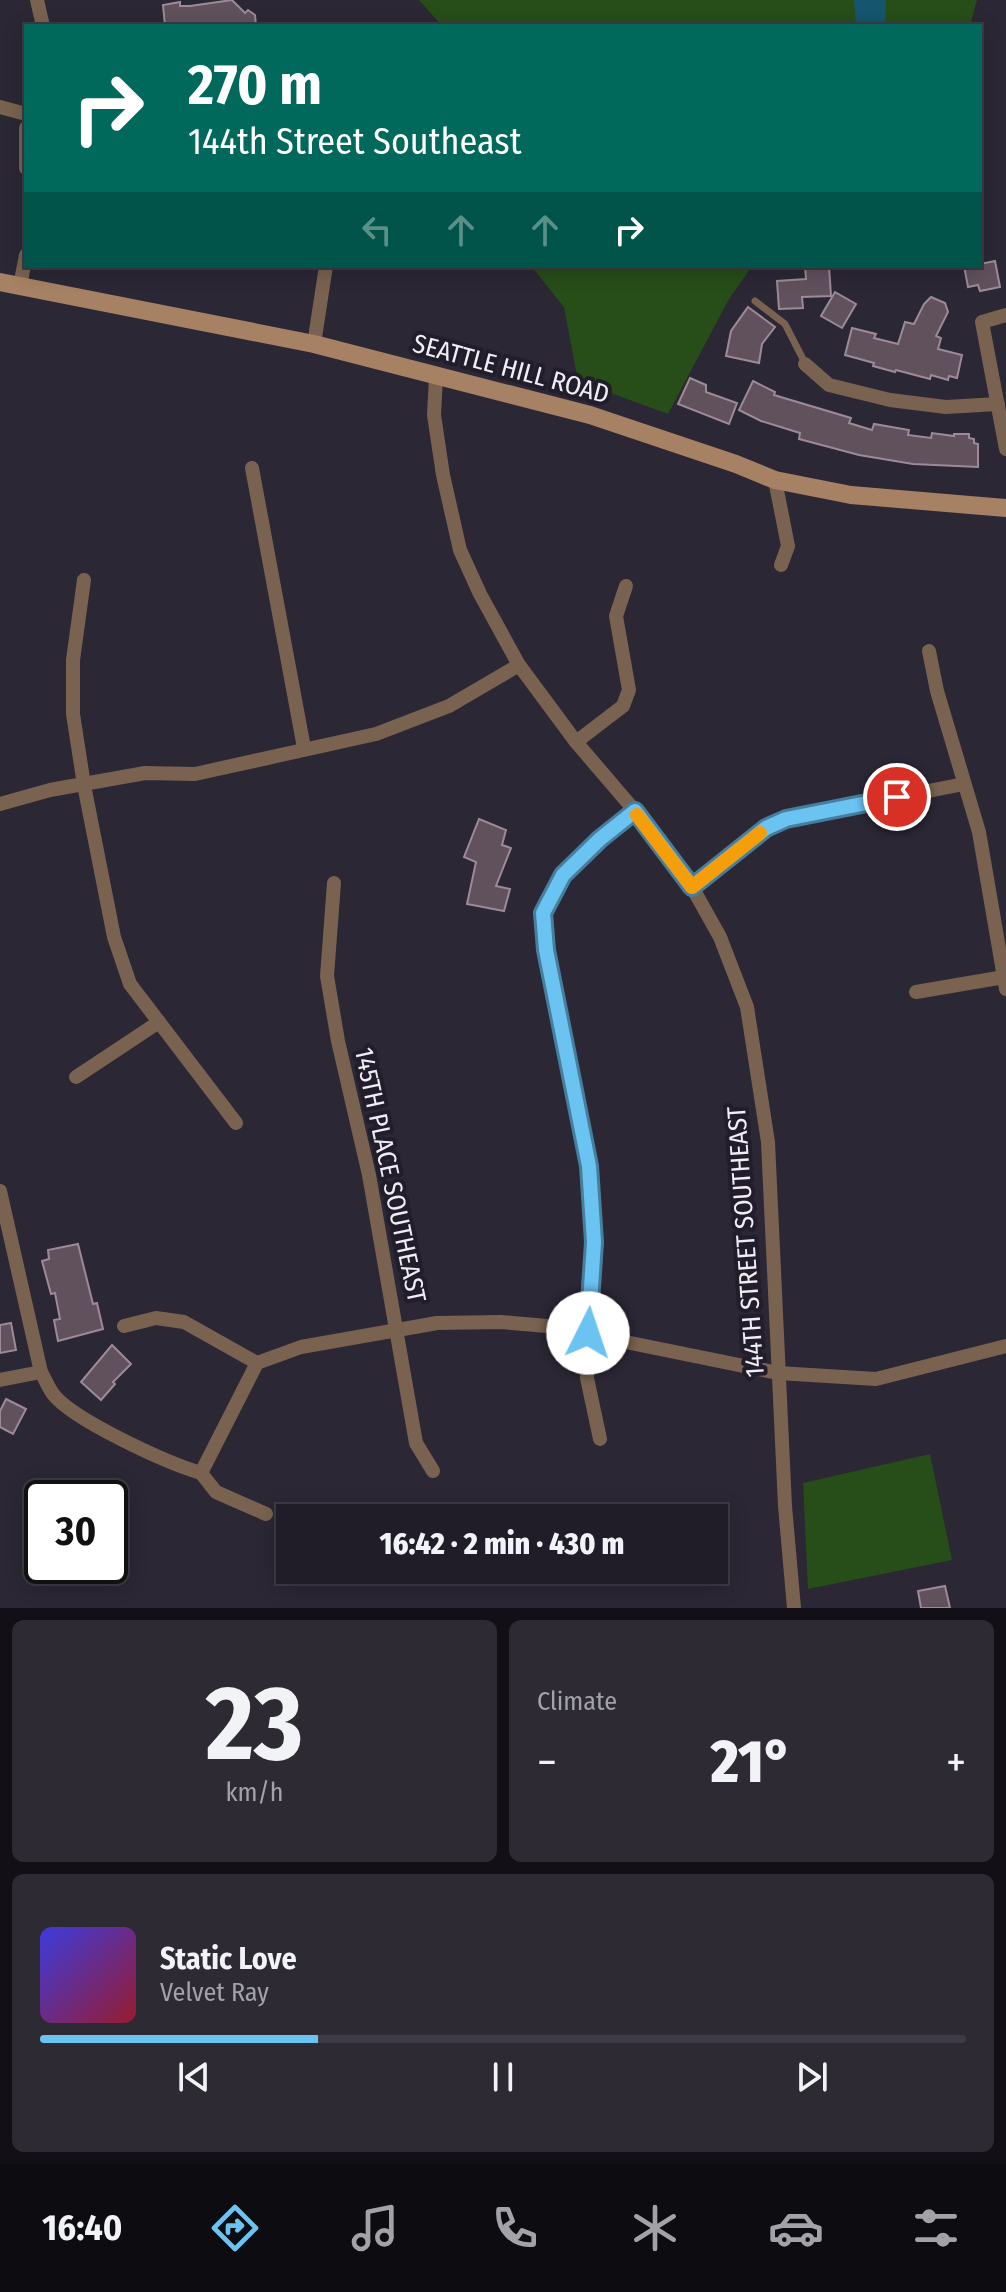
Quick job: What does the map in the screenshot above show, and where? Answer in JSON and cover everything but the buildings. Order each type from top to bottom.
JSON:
[{"type":"main road","name":"SEATTLE HILL ROAD","points":[[0,282],[314,344],[590,415],[775,480],[851,495],[1006,508]]},
{"type":"street","points":[[37,0],[43,24]]},
{"type":"street","points":[[0,107],[24,113]]},
{"type":"street","points":[[20,286],[24,265]]},
{"type":"street","points":[[314,344],[326,268]]},
{"type":"street","points":[[1006,315],[982,322],[1006,449]]},
{"type":"street","points":[[805,364],[829,385],[890,400],[946,407],[998,404]]},
{"type":"street","name":"144TH STREET SOUTHEAST","points":[[436,377],[434,415],[443,475],[460,550],[480,594],[519,665],[692,887],[720,937],[747,1007],[768,1142],[786,1521],[794,1608]]},
{"type":"street","points":[[252,468],[304,748]]},
{"type":"street","points":[[775,480],[788,546],[781,565]]},
{"type":"street","points":[[84,580],[73,674],[73,714],[114,937],[130,984],[236,1123]]},
{"type":"street","points":[[576,742],[623,706],[629,690],[616,616],[626,586]]},
{"type":"street","points":[[916,992],[1005,983],[979,832],[937,691],[929,651]]},
{"type":"street","points":[[0,804],[50,790],[145,773],[195,774],[376,734],[449,706],[519,665]]},
{"type":"street","points":[[692,887],[766,828],[786,819],[964,784]]},
{"type":"street","points":[[600,1439],[587,1378],[594,1242],[589,1166],[546,950],[543,913],[563,875],[635,811]]},
{"type":"street","name":"145TH PLACE SOUTHEAST","points":[[334,883],[327,976],[338,1041],[369,1175],[416,1443],[433,1471]]},
{"type":"street","points":[[76,1077],[159,1022]]},
{"type":"street","points":[[0,1191],[7,1247],[41,1372],[54,1395],[76,1414],[178,1466],[201,1473],[216,1492],[266,1514]]},
{"type":"street","points":[[124,1326],[156,1318],[184,1322],[257,1363]]},
{"type":"street","points":[[201,1473],[257,1363],[301,1347],[397,1328],[437,1323],[501,1322],[547,1326],[778,1373],[876,1379],[1006,1346]]},
{"type":"street","points":[[0,1380],[41,1372]]},
{"type":"lane","points":[[755,301],[785,324],[805,364]]},
{"type":"green space","points":[[419,0],[977,0],[971,24],[440,24]]},
{"type":"green space","points":[[533,268],[751,268],[729,299],[668,414],[578,381],[564,307]]},
{"type":"green space","points":[[930,1454],[952,1560],[808,1589],[803,1483]]},
{"type":"water","points":[[854,0],[886,0],[885,24],[856,24]]},
{"type":"slow traffic","points":[[637,815],[692,887],[760,833]]},
{"type":"route","points":[[588,1333],[594,1242],[589,1166],[546,950],[543,913],[563,875],[635,811],[692,887],[766,828],[786,819],[897,797]]}]
